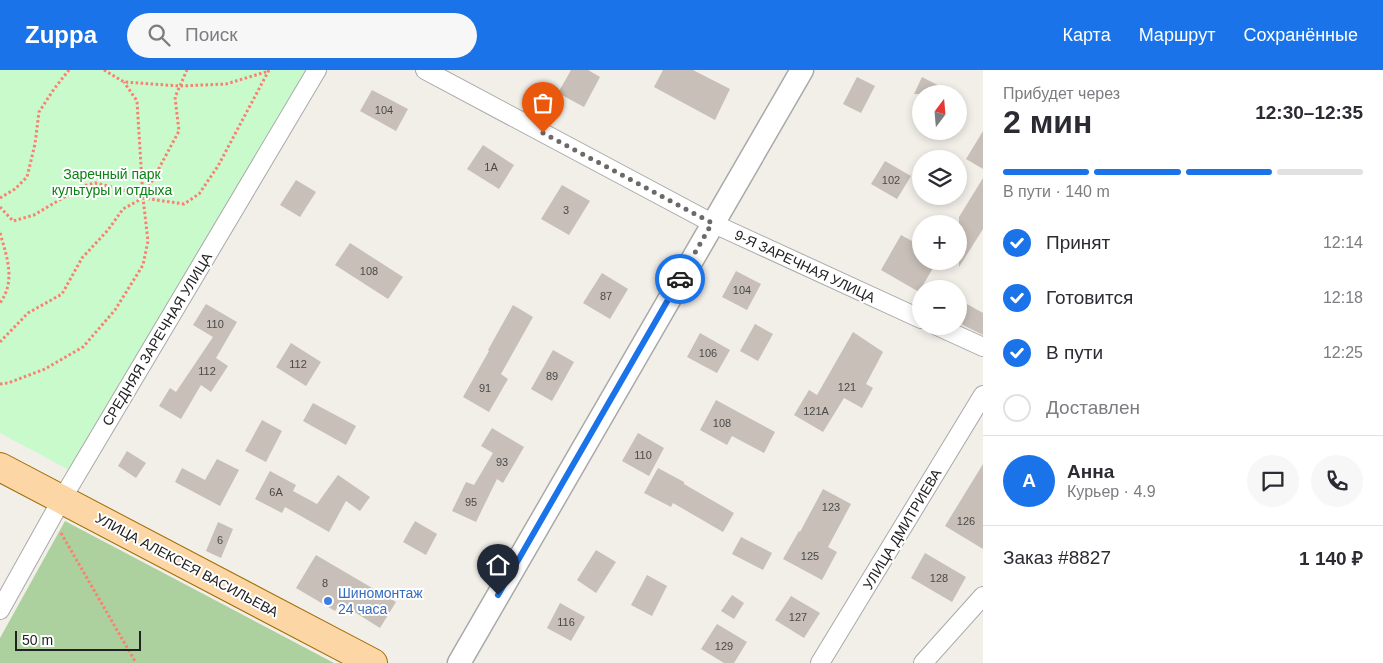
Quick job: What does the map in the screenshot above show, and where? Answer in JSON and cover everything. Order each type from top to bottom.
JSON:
[{"type":"main road","name":"УЛИЦА АЛЕКСЕЯ ВАСИЛЬЕВА","points":[[0,467],[56,508],[373,663]]},
{"type":"street","name":"СРЕДНЯЯ ЗАРЕЧНАЯ УЛИЦА","points":[[0,610],[56,508],[317,70]]},
{"type":"street","name":"9-Я ЗАРЕЧНАЯ УЛИЦА","points":[[425,70],[712,223],[912,315]]},
{"type":"street","points":[[459,663],[802,70]]},
{"type":"street","points":[[957,335],[983,347]]},
{"type":"street","name":"УЛИЦА ДМИТРИЕВА","points":[[820,663],[983,395]]},
{"type":"street","points":[[923,663],[983,596]]},
{"type":"path","points":[[0,198],[15,189],[27,177],[35,144],[39,112],[54,88],[69,70]]},
{"type":"path","points":[[0,384],[8,383],[45,369],[83,347],[115,310],[143,265],[148,241],[143,198],[137,101],[124,82],[104,70]]},
{"type":"path","points":[[0,342],[28,313],[62,294],[82,258],[108,230],[123,209],[143,198],[179,131],[175,97],[186,70]]},
{"type":"path","points":[[124,82],[180,86],[226,84],[269,70]]},
{"type":"path","points":[[0,207],[13,221],[34,215],[83,186],[96,182],[143,198],[184,204],[199,194],[218,166],[269,70]]},
{"type":"path","points":[[0,233],[8,260],[9,278],[6,294],[0,303]]},
{"type":"path","points":[[56,508],[136,663]]},
{"type":"green space","name":"Заречный парк культуры и отдыха","points":[[0,70],[307,70],[71,471],[0,433]]},
{"type":"green space","points":[[65,521],[334,663],[0,663],[0,638]]},
{"type":"building","points":[[571,70],[588,70],[600,77],[584,107],[558,93]]},
{"type":"building","points":[[663,70],[693,70],[730,89],[715,120],[654,87]]},
{"type":"building","points":[[857,77],[875,86],[861,113],[843,104]]},
{"type":"building","points":[[922,77],[938,85],[918,85]]},
{"type":"building","points":[[372,90],[408,109],[396,131],[360,111]]},
{"type":"building","points":[[983,131],[983,169],[967,160]]},
{"type":"building","points":[[483,145],[514,165],[499,189],[467,169]]},
{"type":"building","points":[[885,161],[911,176],[897,199],[871,184]]},
{"type":"building","points":[[983,178],[983,229],[967,254],[967,215],[960,215]]},
{"type":"building","points":[[296,180],[316,192],[300,217],[280,205]]},
{"type":"building","points":[[562,185],[590,201],[569,235],[541,219]]},
{"type":"building","points":[[901,235],[912,241],[912,270],[932,270],[926,280],[912,280],[912,288],[881,270]]},
{"type":"building","points":[[350,243],[403,277],[388,299],[335,265]]},
{"type":"building","points":[[736,271],[761,284],[747,310],[722,297]]},
{"type":"building","points":[[602,273],[628,289],[610,319],[583,303]]},
{"type":"building","points":[[206,304],[237,322],[216,358],[228,366],[211,392],[201,385],[181,419],[159,406],[170,388],[176,392],[213,337],[193,325]]},
{"type":"building","points":[[967,304],[983,313],[983,335],[967,327]]},
{"type":"building","points":[[513,305],[533,317],[501,374],[508,379],[489,412],[463,397]]},
{"type":"building","points":[[755,324],[773,334],[758,361],[740,351]]},
{"type":"building","points":[[853,332],[883,352],[866,384],[873,388],[862,408],[844,398],[823,432],[794,415],[809,390],[817,395]]},
{"type":"building","points":[[700,333],[730,350],[717,373],[687,357]]},
{"type":"building","points":[[291,343],[321,362],[306,386],[276,367]]},
{"type":"building","points":[[553,350],[574,362],[552,401],[531,389]]},
{"type":"building","points":[[716,400],[775,432],[764,453],[732,436],[727,445],[700,430]]},
{"type":"building","points":[[313,403],[356,426],[346,445],[303,421]]},
{"type":"building","points":[[262,420],[282,431],[266,462],[245,451]]},
{"type":"building","points":[[492,428],[524,447],[503,483],[497,479],[476,522],[452,511],[466,482],[474,485],[493,453],[481,446]]},
{"type":"building","points":[[638,433],[664,448],[649,476],[622,461]]},
{"type":"building","points":[[127,451],[146,463],[136,478],[118,466]]},
{"type":"building","points":[[217,459],[239,470],[220,506],[175,482],[182,468],[205,480]]},
{"type":"building","points":[[983,464],[983,549],[945,526]]},
{"type":"building","points":[[658,468],[734,513],[723,532],[673,503],[671,507],[644,493]]},
{"type":"building","points":[[270,471],[296,485],[293,491],[317,504],[338,475],[370,497],[360,511],[346,501],[329,532],[285,507],[282,513],[255,499]]},
{"type":"building","points":[[823,489],[851,504],[828,547],[837,552],[822,580],[783,559]]},
{"type":"building","points":[[415,521],[437,534],[426,555],[403,542]]},
{"type":"building","points":[[218,522],[233,529],[221,558],[206,551]]},
{"type":"building","points":[[741,537],[772,553],[763,570],[732,554]]},
{"type":"building","points":[[596,550],[616,562],[596,593],[577,580]]},
{"type":"building","points":[[925,553],[966,577],[952,602],[911,578]]},
{"type":"building","points":[[316,555],[396,602],[380,628],[340,603],[335,611],[296,588]]},
{"type":"building","points":[[647,575],[667,586],[652,616],[631,605]]},
{"type":"building","points":[[732,595],[744,603],[734,619],[721,611]]},
{"type":"building","points":[[791,596],[820,613],[804,638],[775,620]]},
{"type":"building","points":[[560,603],[585,617],[571,641],[547,628]]},
{"type":"building","points":[[717,624],[747,642],[734,663],[724,663],[701,649]]},
{"type":"way so far","points":[[543,133],[712,223],[680,279]]},
{"type":"place","name":"Шиномонтаж 24 часа","points":[[328,601]]},
{"type":"route","points":[[498,595],[680,279]]}]
